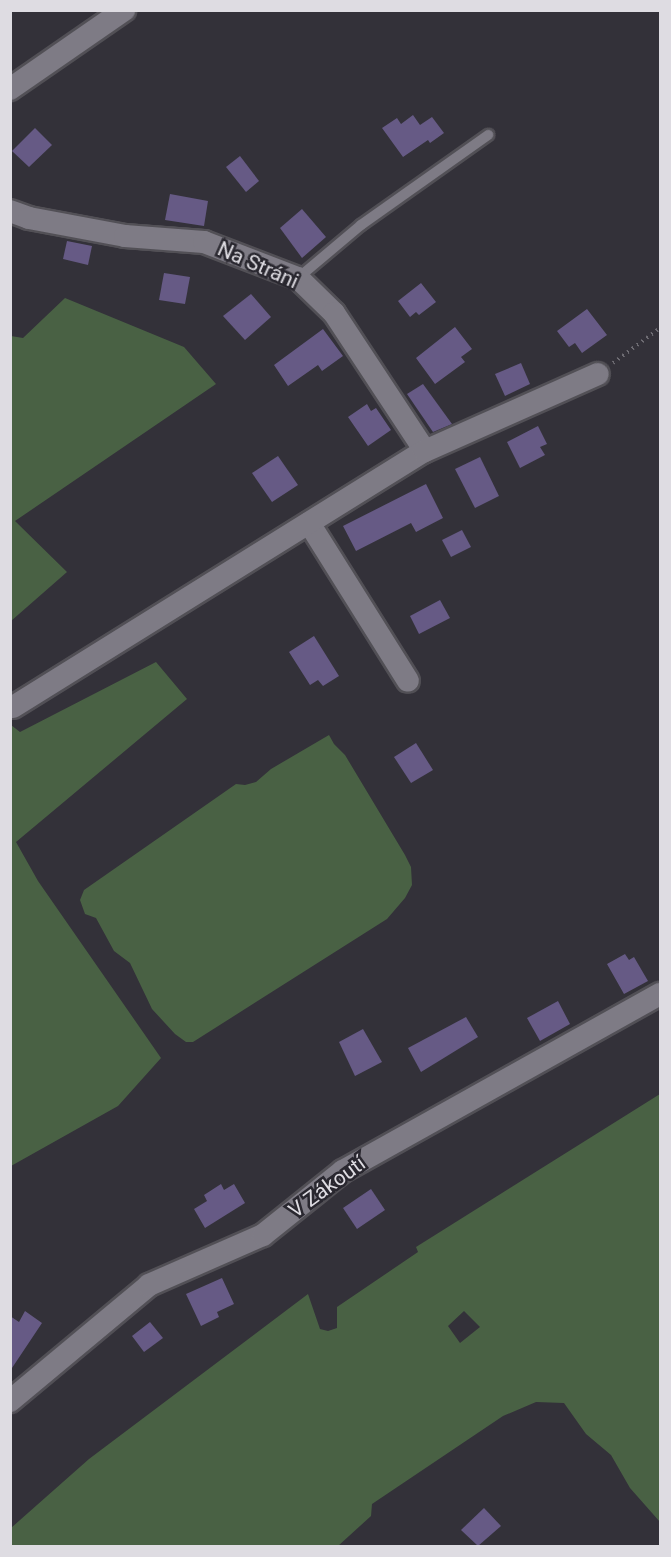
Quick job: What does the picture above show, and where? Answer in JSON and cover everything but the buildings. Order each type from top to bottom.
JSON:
[{"type":"street","points":[[10,90],[124,10]]},
{"type":"street","name":"Na Stráni","points":[[10,211],[29,218],[125,236],[204,242],[298,278],[334,313],[425,451]]},
{"type":"street","points":[[13,707],[425,451],[598,374]]},
{"type":"street","points":[[309,523],[408,681]]},
{"type":"street","name":"V Zákoutí","points":[[10,1401],[149,1285],[263,1235],[344,1171],[660,994]]},
{"type":"lane","points":[[298,278],[361,225],[488,135]]},
{"type":"path","points":[[598,374],[660,328]]},
{"type":"green space","points":[[65,298],[184,347],[216,384],[15,521],[67,572],[11,621],[11,336],[23,338]]},
{"type":"green space","points":[[156,662],[187,699],[16,842],[38,881],[161,1058],[118,1106],[11,1166],[11,725],[20,732]]},
{"type":"green space","points":[[329,735],[345,755],[405,855],[411,867],[412,885],[405,898],[387,919],[193,1042],[186,1042],[175,1034],[152,1009],[130,963],[114,951],[96,918],[85,914],[80,900],[84,890],[236,784],[245,785],[256,782],[271,769]]},
{"type":"green space","points":[[660,1094],[660,1522],[630,1488],[611,1455],[586,1434],[564,1403],[536,1402],[503,1416],[372,1504],[371,1516],[338,1546],[11,1546],[11,1528],[89,1459],[308,1294],[320,1329],[328,1331],[337,1328],[337,1307],[418,1252],[416,1247]],"holes":[[[464,1311],[480,1327],[460,1343],[448,1326]]]}]
